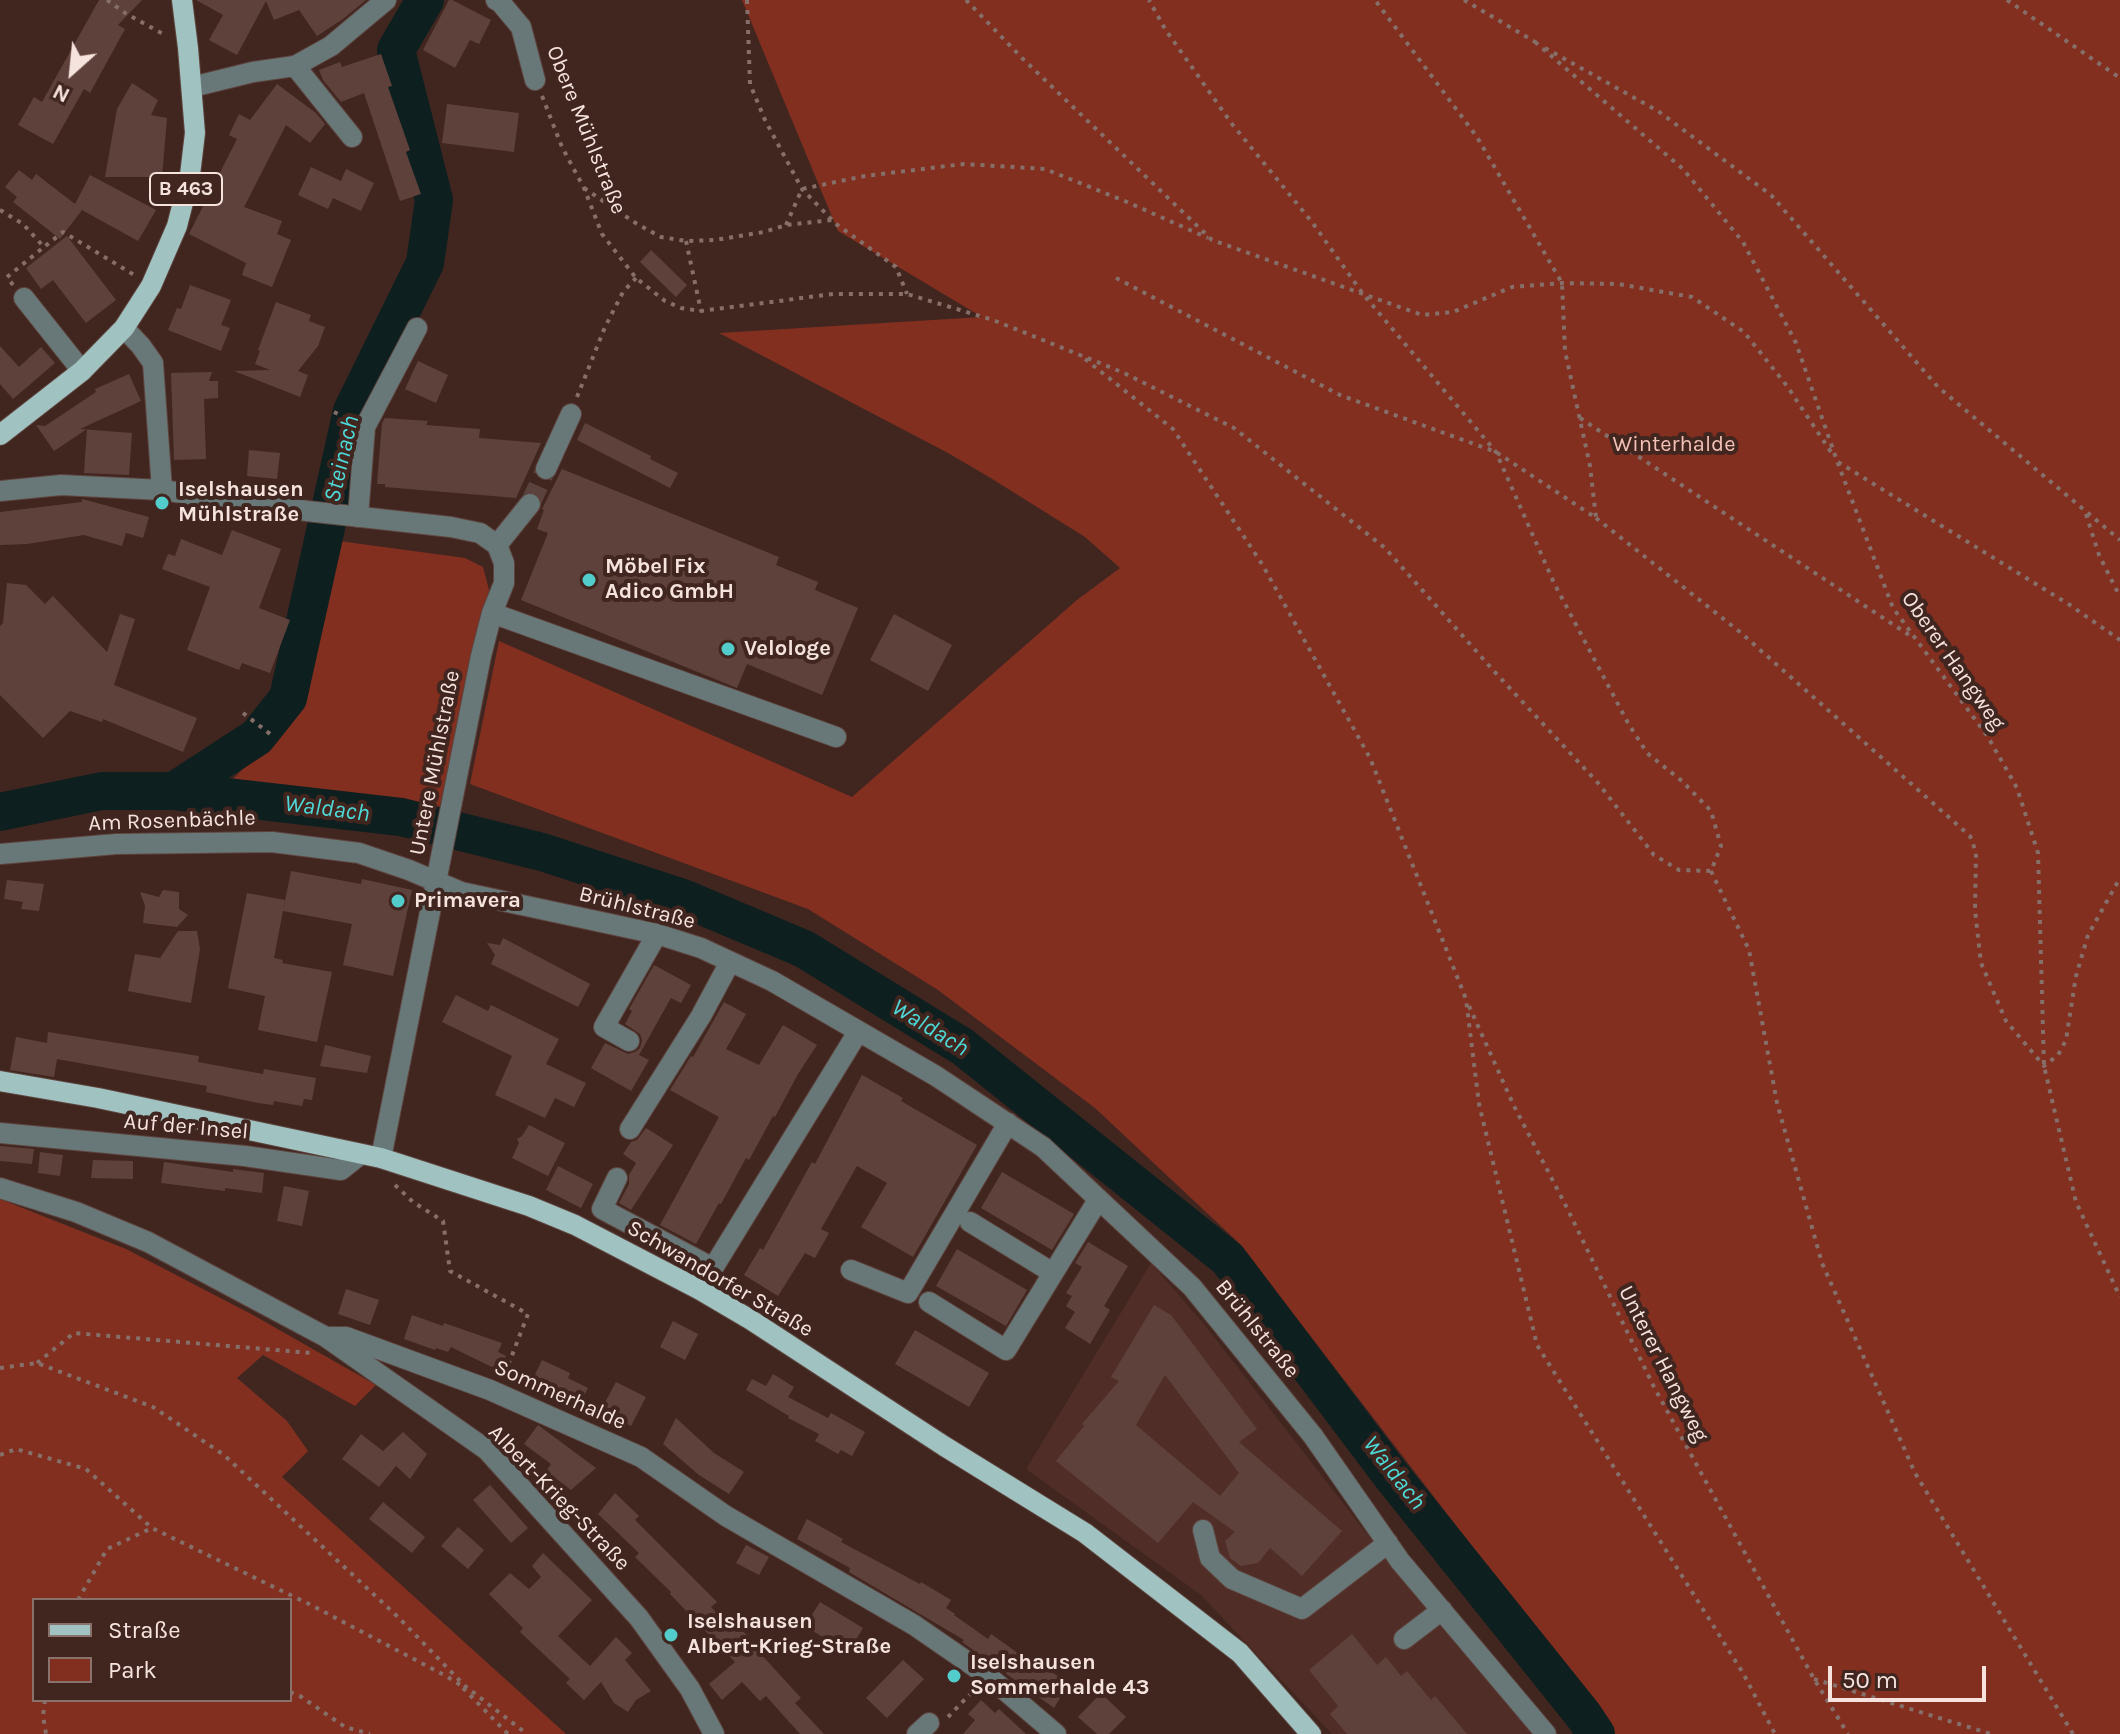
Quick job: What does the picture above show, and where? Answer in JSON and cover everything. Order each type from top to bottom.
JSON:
[{"type":"main road","name":"B 463","points":[[0,435],[82,371],[124,328],[151,286],[177,226],[190,175],[195,133],[182,0]]},
{"type":"main road","name":"Schwandorfer Straße","points":[[0,1081],[98,1098],[371,1156],[529,1206],[575,1225],[751,1320],[944,1446],[1085,1533],[1240,1653],[1311,1734]]},
{"type":"street","points":[[192,87],[253,72],[295,66],[331,46],[386,0]]},
{"type":"street","name":"Obere Mühlstraße","points":[[496,0],[521,27],[535,80]]},
{"type":"street","points":[[295,66],[352,137]]},
{"type":"street","points":[[24,298],[82,371]]},
{"type":"street","points":[[124,328],[153,363],[162,490]]},
{"type":"street","points":[[350,516],[365,427],[417,328]]},
{"type":"street","points":[[546,469],[571,414]]},
{"type":"street","points":[[0,491],[61,485],[162,490],[307,511],[451,527],[480,533],[497,545],[530,504]]},
{"type":"street","name":"Untere Mühlstraße","points":[[371,1156],[436,882],[481,656],[492,613],[504,583],[504,563],[497,545]]},
{"type":"street","points":[[492,613],[836,737]]},
{"type":"street","name":"Am Rosenbächle","points":[[0,854],[116,844],[272,842],[359,853],[436,882]]},
{"type":"street","name":"Brühlstraße","points":[[436,882],[461,892],[657,934],[701,948],[772,981],[936,1076],[1043,1147],[1192,1287],[1313,1436],[1400,1561],[1546,1734]]},
{"type":"street","points":[[629,1041],[604,1027],[657,934]]},
{"type":"street","points":[[630,1129],[701,1016],[730,962]]},
{"type":"street","points":[[617,1178],[602,1209],[713,1268],[858,1032]]},
{"type":"street","points":[[851,1270],[908,1293],[1008,1123]]},
{"type":"street","name":"Auf der Insel","points":[[0,1133],[245,1156],[341,1170],[371,1156]]},
{"type":"street","name":"Sommerhalde","points":[[0,1188],[76,1212],[148,1242],[326,1337],[346,1337],[498,1394],[641,1457],[726,1516],[914,1625],[988,1676],[1056,1734]]},
{"type":"street","points":[[929,1302],[1006,1350],[1098,1200]]},
{"type":"street","points":[[970,1222],[1053,1273]]},
{"type":"street","name":"Albert-Krieg-Straße","points":[[326,1337],[487,1450],[639,1618],[690,1689],[714,1734]]},
{"type":"street","points":[[1203,1530],[1210,1558],[1232,1579],[1302,1609],[1388,1543]]},
{"type":"street","points":[[1404,1639],[1442,1610]]},
{"type":"path","points":[[107,0],[188,48]]},
{"type":"path","points":[[747,0],[750,84],[765,120],[802,189],[836,224],[896,267],[907,294]]},
{"type":"path","points":[[966,0],[1022,58],[1212,240]]},
{"type":"path","points":[[1149,0],[1165,29],[1232,124],[1312,222],[1363,294],[1496,452],[1554,583],[1628,723],[1647,753],[1682,781],[1711,811],[1721,846],[1711,871],[1749,950],[1777,1103],[1822,1263],[1915,1473],[2073,1734]]},
{"type":"path","points":[[1375,0],[1477,137],[1562,283],[1565,351],[1590,466],[1596,518]]},
{"type":"path","points":[[1464,0],[1658,111],[1771,195],[1938,387],[2120,540]]},
{"type":"path","points":[[2007,0],[2120,78]]},
{"type":"path","name":"Oberer Hangweg","points":[[1535,42],[1683,169],[1743,242],[1796,343],[1893,608],[1988,737],[2017,788],[2038,853],[2044,1066],[2076,1202],[2120,1297]]},
{"type":"path","name":"Obere Mühlstraße","points":[[535,80],[602,234],[636,278],[665,301],[681,308],[701,311]]},
{"type":"path","points":[[802,189],[865,176],[964,164],[1045,169],[1212,240],[1422,315],[1453,312],[1512,287],[1562,283],[1618,284],[1692,297],[1744,332],[1787,386],[1837,461],[2070,605],[2120,640]]},
{"type":"path","points":[[584,188],[661,237],[686,241],[715,240],[786,225],[832,220]]},
{"type":"path","points":[[786,225],[802,189]]},
{"type":"path","points":[[0,210],[23,224],[44,247]]},
{"type":"path","points":[[7,277],[63,232],[151,286]]},
{"type":"path","points":[[686,241],[701,311],[833,294],[907,294],[993,320],[1124,373],[1234,428],[1385,548],[1598,783],[1654,855],[1679,870],[1711,871]]},
{"type":"path","points":[[571,414],[605,327],[623,292],[636,278]]},
{"type":"path","points":[[1116,278],[1340,395],[1496,452],[1596,518],[1740,632],[1970,836],[1976,852],[1975,910],[1981,963],[2006,1021],[2044,1066],[2058,1055],[2066,1040],[2076,976],[2088,935],[2120,878]]},
{"type":"path","points":[[1080,355],[1173,429],[1262,564],[1370,758],[1466,999],[1479,1104],[1537,1345],[1743,1673],[1775,1734]]},
{"type":"path","points":[[1580,418],[1916,639]]},
{"type":"path","points":[[2086,512],[2099,555],[2120,597]]},
{"type":"path","points":[[243,713],[274,737]]},
{"type":"path","name":"Unterer Hangweg","points":[[1466,999],[1514,1106],[1654,1387],[1814,1679],[1848,1734]]},
{"type":"path","points":[[391,1182],[413,1202],[443,1221],[450,1271],[528,1314],[498,1394]]},
{"type":"path","points":[[37,1363],[74,1333],[311,1353]]},
{"type":"path","points":[[0,1368],[37,1363],[153,1407],[224,1455],[398,1617],[508,1734]]},
{"type":"path","points":[[0,1455],[16,1449],[86,1469],[152,1528],[311,1605],[446,1676],[527,1734]]},
{"type":"path","points":[[79,1598],[107,1549],[152,1528]]},
{"type":"path","points":[[923,1728],[943,1722],[988,1676]]},
{"type":"path","points":[[1814,1679],[1991,1734]]},
{"type":"path","points":[[292,1693],[345,1727],[370,1734]]},
{"type":"path","points":[[45,1702],[46,1734]]},
{"type":"shaded area","points":[[1151,1263],[1204,1324],[1371,1539],[1532,1734],[1332,1734],[1201,1595],[1026,1469]]},
{"type":"green space","name":"Winterhalde","points":[[742,0],[2120,0],[2120,1734],[1612,1734],[1239,1243],[1095,1108],[938,990],[808,909],[470,784],[499,641],[852,797],[1077,600],[1120,568],[1085,537],[989,477],[719,333],[982,317],[838,231]]},
{"type":"green space","points":[[339,541],[465,558],[483,567],[489,590],[438,814],[218,794],[304,708]]},
{"type":"green space","points":[[0,1199],[126,1249],[253,1315],[376,1385],[355,1406],[263,1355],[237,1378],[287,1421],[308,1451],[282,1477],[566,1734],[0,1734]]},
{"type":"building","points":[[99,0],[142,0],[118,25],[125,29],[90,93],[84,89],[53,144],[18,125],[34,97],[42,102]]},
{"type":"building","points":[[196,0],[366,0],[317,36],[299,10],[274,20],[266,1],[237,55],[209,40],[223,15]]},
{"type":"building","points":[[449,0],[491,20],[479,44],[470,40],[455,68],[423,50]]},
{"type":"building","points":[[381,54],[392,86],[388,87],[410,150],[406,152],[421,194],[400,201],[364,93],[341,102],[319,70],[340,62],[342,67]]},
{"type":"building","points":[[132,83],[158,100],[151,115],[167,118],[162,177],[105,177],[117,109]]},
{"type":"building","points":[[277,84],[316,113],[325,124],[310,143],[286,125],[244,207],[282,221],[277,234],[291,240],[272,287],[242,275],[246,263],[189,234],[237,139],[229,135],[239,114],[250,120]]},
{"type":"building","points":[[447,104],[519,113],[514,152],[442,143]]},
{"type":"building","points":[[311,167],[341,181],[346,169],[374,183],[361,211],[333,198],[328,209],[298,195]]},
{"type":"building","points":[[19,170],[32,180],[36,174],[75,204],[90,175],[156,210],[138,241],[82,210],[60,239],[13,202],[17,197],[5,187]]},
{"type":"building","points":[[67,236],[116,300],[86,323],[53,280],[41,289],[26,268]]},
{"type":"building","points":[[651,250],[687,285],[676,297],[640,262]]},
{"type":"building","points":[[190,285],[231,300],[221,325],[230,328],[221,351],[168,330],[177,308],[181,309]]},
{"type":"building","points":[[276,302],[311,315],[309,321],[325,327],[318,346],[298,371],[308,375],[300,397],[234,371],[270,370],[255,364]]},
{"type":"building","points":[[0,346],[19,367],[41,347],[55,363],[13,399],[0,384]]},
{"type":"building","points":[[418,361],[448,375],[436,403],[405,389]]},
{"type":"building","points":[[212,372],[209,381],[218,381],[218,398],[204,399],[206,459],[174,460],[171,373]]},
{"type":"building","points":[[129,374],[141,401],[80,429],[86,429],[54,451],[36,425],[45,426],[96,392],[95,389]]},
{"type":"building","points":[[385,418],[480,429],[479,438],[541,443],[516,498],[385,487],[385,484],[377,484]]},
{"type":"building","points":[[585,423],[678,473],[670,488],[577,440]]},
{"type":"building","points":[[87,430],[132,433],[129,475],[84,473]]},
{"type":"building","points":[[249,450],[280,453],[277,479],[247,476]]},
{"type":"building","points":[[562,469],[779,557],[776,565],[818,582],[815,590],[858,608],[822,695],[747,664],[737,688],[521,600],[548,533],[537,529],[542,509]]},
{"type":"building","points":[[82,499],[149,517],[143,538],[126,533],[122,546],[84,535],[0,545],[0,512],[82,502]]},
{"type":"building","points":[[232,530],[281,549],[259,608],[290,620],[270,673],[242,663],[239,670],[187,650],[210,587],[162,569],[168,554],[175,556],[181,539],[222,555]]},
{"type":"building","points":[[7,583],[26,585],[45,604],[53,596],[107,652],[120,614],[135,619],[114,685],[197,718],[183,752],[103,719],[102,722],[70,711],[43,738],[0,695],[0,626],[3,623]]},
{"type":"building","points":[[894,614],[952,645],[928,691],[870,660]]},
{"type":"building","points":[[291,871],[361,884],[362,879],[412,890],[393,976],[343,965],[352,924],[283,911]]},
{"type":"building","points":[[7,880],[44,884],[39,911],[21,909],[23,902],[4,899]]},
{"type":"building","points":[[163,890],[179,892],[179,909],[188,915],[177,927],[143,923],[145,906],[140,892],[159,897]]},
{"type":"building","points":[[247,893],[285,900],[274,958],[283,960],[282,963],[332,972],[317,1042],[258,1030],[265,996],[228,988]]},
{"type":"building","points":[[178,931],[197,931],[200,949],[191,1003],[128,991],[135,954],[160,958]]},
{"type":"building","points":[[503,938],[590,984],[578,1007],[491,964],[495,955],[487,943],[500,945]]},
{"type":"building","points":[[654,965],[691,985],[681,1003],[671,998],[667,1005],[639,1055],[649,1060],[631,1091],[591,1068],[605,1043],[628,1054],[640,1048],[640,1034],[625,1024],[632,1011],[629,1009]]},
{"type":"building","points":[[456,995],[488,1011],[491,1005],[559,1039],[546,1064],[586,1083],[574,1107],[555,1098],[545,1118],[495,1095],[512,1056],[442,1022]]},
{"type":"building","points":[[724,1002],[746,1014],[726,1049],[759,1065],[783,1025],[817,1045],[696,1244],[660,1225],[719,1117],[670,1090]]},
{"type":"building","points":[[48,1032],[199,1056],[198,1062],[263,1074],[264,1069],[316,1078],[312,1100],[304,1099],[302,1106],[274,1101],[273,1105],[258,1103],[206,1092],[207,1086],[57,1059],[54,1077],[10,1070],[16,1037],[47,1043]]},
{"type":"building","points":[[325,1045],[371,1056],[367,1073],[320,1066]]},
{"type":"building","points":[[862,1075],[977,1145],[913,1257],[861,1227],[887,1183],[857,1166],[821,1229],[829,1233],[815,1258],[805,1253],[778,1296],[744,1275],[760,1248],[763,1250],[812,1162],[815,1164]]},
{"type":"building","points":[[529,1125],[565,1143],[548,1176],[512,1158],[519,1143],[517,1139]]},
{"type":"building","points":[[646,1128],[673,1145],[631,1210],[619,1203],[636,1163],[623,1154]]},
{"type":"building","points":[[0,1146],[34,1149],[32,1164],[0,1161]]},
{"type":"building","points":[[40,1152],[63,1155],[60,1176],[38,1173]]},
{"type":"building","points":[[93,1160],[133,1161],[133,1179],[91,1178]]},
{"type":"building","points":[[164,1162],[264,1173],[262,1193],[161,1183]]},
{"type":"building","points":[[558,1166],[593,1184],[581,1208],[546,1190]]},
{"type":"building","points":[[1002,1172],[1074,1214],[1052,1250],[981,1208]]},
{"type":"building","points":[[284,1186],[309,1191],[302,1226],[277,1221]]},
{"type":"building","points":[[1088,1242],[1128,1266],[1104,1306],[1110,1310],[1090,1344],[1065,1328],[1075,1312],[1066,1306],[1072,1296],[1066,1293],[1082,1267],[1075,1263]]},
{"type":"building","points":[[957,1249],[1027,1290],[1006,1326],[936,1286]]},
{"type":"building","points":[[346,1289],[379,1300],[370,1325],[338,1314]]},
{"type":"building","points":[[1154,1305],[1171,1315],[1257,1429],[1239,1442],[1342,1531],[1302,1576],[1270,1548],[1258,1563],[1241,1566],[1230,1558],[1225,1541],[1235,1532],[1193,1502],[1158,1543],[1056,1461],[1084,1426],[1082,1424],[1119,1381],[1111,1377]],"holes":[[[1165,1375],[1239,1473],[1220,1496],[1136,1425]]]},
{"type":"building","points":[[412,1315],[502,1343],[498,1352],[506,1356],[500,1371],[451,1347],[448,1352],[435,1350],[404,1339]]},
{"type":"building","points":[[673,1321],[698,1334],[685,1360],[660,1347]]},
{"type":"building","points":[[915,1330],[989,1373],[969,1407],[895,1364]]},
{"type":"building","points":[[542,1360],[570,1373],[568,1378],[588,1388],[578,1408],[530,1385]]},
{"type":"building","points":[[773,1374],[794,1387],[788,1397],[828,1418],[831,1413],[865,1432],[852,1456],[841,1450],[838,1454],[815,1441],[819,1434],[746,1390],[752,1379],[766,1386]]},
{"type":"building","points":[[616,1382],[646,1397],[631,1426],[616,1418],[619,1414],[603,1406]]},
{"type":"building","points":[[676,1418],[714,1453],[744,1472],[729,1494],[699,1475],[663,1444]]},
{"type":"building","points":[[538,1425],[596,1468],[571,1490],[546,1471],[551,1464],[524,1444]]},
{"type":"building","points":[[403,1432],[427,1454],[410,1479],[396,1466],[379,1487],[342,1459],[361,1434],[383,1451]]},
{"type":"building","points":[[490,1485],[528,1528],[511,1543],[473,1500]]},
{"type":"building","points":[[615,1493],[639,1516],[635,1520],[717,1602],[711,1607],[734,1631],[739,1627],[761,1650],[759,1652],[801,1698],[795,1703],[824,1734],[800,1734],[766,1696],[760,1701],[742,1682],[722,1700],[709,1684],[735,1662],[635,1557],[639,1553],[598,1514]]},
{"type":"building","points":[[383,1502],[425,1537],[412,1553],[369,1519]]},
{"type":"building","points":[[807,1519],[843,1539],[841,1542],[951,1600],[946,1608],[988,1639],[991,1634],[1039,1668],[1040,1665],[1069,1683],[1054,1708],[962,1642],[964,1640],[849,1572],[850,1568],[797,1539]]},
{"type":"building","points":[[458,1527],[484,1550],[468,1569],[441,1546]]},
{"type":"building","points":[[746,1545],[769,1557],[759,1575],[736,1563]]},
{"type":"building","points":[[543,1553],[592,1600],[558,1636],[590,1666],[616,1637],[632,1653],[625,1660],[651,1691],[636,1700],[628,1712],[614,1703],[601,1682],[584,1700],[566,1683],[570,1679],[520,1632],[523,1628],[489,1594],[510,1573],[529,1589],[541,1577],[532,1566]]},
{"type":"building","points":[[820,1602],[863,1628],[848,1653],[805,1626]]},
{"type":"building","points":[[1352,1634],[1377,1665],[1386,1657],[1401,1676],[1407,1671],[1431,1700],[1435,1696],[1467,1734],[1347,1734],[1330,1714],[1338,1706],[1309,1670]]},
{"type":"building","points":[[903,1660],[924,1679],[887,1718],[866,1698]]},
{"type":"building","points":[[1101,1693],[1126,1717],[1109,1734],[1097,1734],[1078,1717]]},
{"type":"building","points":[[981,1700],[995,1713],[999,1709],[1026,1734],[963,1734],[975,1720],[968,1714]]},
{"type":"waterway","name":"Steinach","points":[[174,791],[257,737],[288,698],[352,411],[425,263],[434,200],[396,50],[425,0]]},
{"type":"waterway","name":"Waldach","points":[[0,812],[102,791],[174,791],[401,817],[542,852],[683,898],[804,949],[963,1047],[1228,1259],[1391,1475],[1596,1734]]},
{"type":"tunnel","points":[[530,504],[546,469]]},
{"type":"place","name":"Iselshausen Mühlstraße","points":[[162,503]]},
{"type":"place","name":"Möbel Fix Adico GmbH","points":[[589,580]]},
{"type":"place","name":"Velologe","points":[[728,649]]},
{"type":"place","name":"Primavera","points":[[398,901]]},
{"type":"place","name":"Iselshausen Albert-Krieg-Straße","points":[[671,1635]]},
{"type":"place","name":"Iselshausen Sommerhalde 43","points":[[954,1676]]}]
